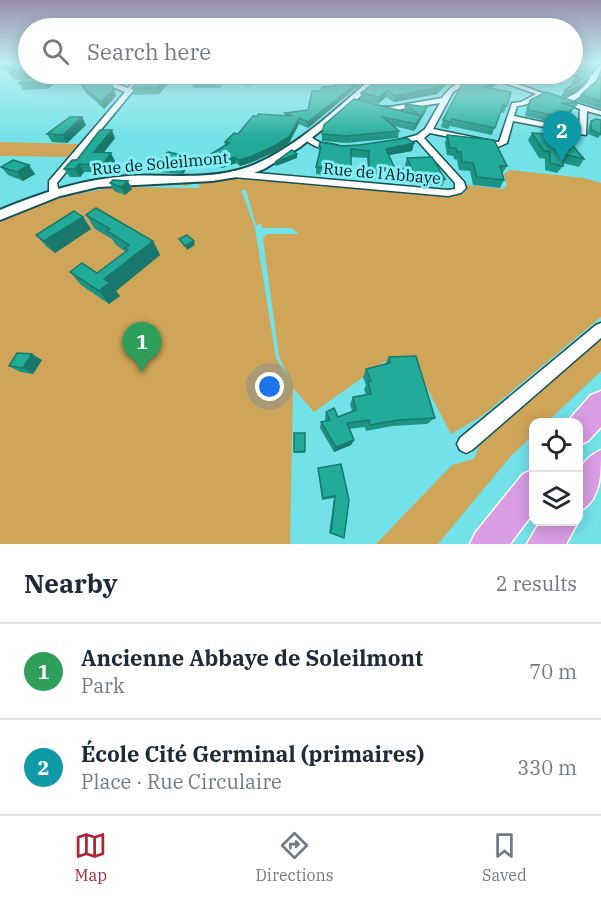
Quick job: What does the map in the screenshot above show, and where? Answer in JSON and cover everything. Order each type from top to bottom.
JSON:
[{"type":"highway","points":[[583,426],[601,405]]},
{"type":"highway","points":[[583,491],[601,466]]},
{"type":"highway","points":[[488,544],[529,491]]},
{"type":"highway","points":[[545,544],[558,526]]},
{"type":"street","points":[[123,88],[130,91]]},
{"type":"street","points":[[54,192],[52,183],[132,88]]},
{"type":"street","name":"Rue de Soleilmont","points":[[0,214],[54,192],[114,181],[169,181],[233,174],[255,169],[294,145],[311,140],[357,103],[369,88]]},
{"type":"street","points":[[424,134],[453,88]]},
{"type":"street","points":[[527,88],[549,96]]},
{"type":"street","points":[[567,102],[586,88]]},
{"type":"street","points":[[389,143],[424,134],[498,145],[503,143],[514,104],[522,104],[541,93]]},
{"type":"street","points":[[558,99],[601,113]]},
{"type":"street","points":[[357,103],[390,109],[445,100]]},
{"type":"street","points":[[511,118],[583,133],[584,108]]},
{"type":"street","name":"Rue de l'Abbaye","points":[[233,174],[458,192],[461,188],[459,182],[421,141],[424,134]]},
{"type":"street","points":[[311,140],[345,147]]},
{"type":"street","points":[[269,160],[266,165],[267,172],[281,178]]},
{"type":"street","points":[[466,444],[601,329]]},
{"type":"shaded area","points":[[0,142],[79,144],[67,157],[0,156]]},
{"type":"shaded area","points":[[510,170],[584,178],[601,183],[601,317],[482,416],[451,434],[414,363],[386,361],[314,412],[293,388],[290,544],[0,544],[0,218],[44,200],[115,187],[200,188],[198,182],[186,186],[180,185],[184,181],[230,176],[462,195],[467,190],[467,185],[502,189],[507,186],[504,174]],"holes":[[[241,190],[246,190],[256,225],[262,224],[262,228],[292,228],[299,234],[267,234],[263,239],[279,356],[289,380],[276,358],[255,228]]]},
{"type":"shaded area","points":[[601,339],[601,371],[551,418],[529,418],[529,439],[510,457],[438,544],[376,544],[452,465],[474,459],[479,446]]},
{"type":"building","points":[[85,88],[113,88],[101,102]]},
{"type":"building","points":[[322,88],[350,88],[308,122],[299,118],[289,137],[276,145],[238,160],[235,157],[221,162],[208,156],[229,143],[225,142],[234,133],[238,134],[253,116],[258,116],[258,114],[292,116],[285,113],[308,110],[312,91],[321,91]]},
{"type":"building","points":[[367,88],[432,88],[395,96],[388,90],[379,97],[361,93]]},
{"type":"building","points":[[460,88],[491,88],[511,92],[507,106],[503,105],[495,128],[452,119],[451,122],[443,120]]},
{"type":"building","points":[[588,88],[601,88],[601,101],[581,95]]},
{"type":"building","points":[[546,92],[579,103],[561,103],[574,107],[564,117],[528,110],[530,100]]},
{"type":"building","points":[[354,99],[421,116],[416,124],[383,117],[399,131],[347,136],[322,134],[324,125]]},
{"type":"building","points":[[405,104],[427,107],[421,116]]},
{"type":"building","points":[[70,117],[82,117],[63,135],[47,134]]},
{"type":"building","points":[[601,120],[601,134],[591,130],[591,121]]},
{"type":"building","points":[[100,130],[112,130],[94,152],[111,153],[102,165],[79,164],[75,169],[64,169],[72,160],[77,160]]},
{"type":"building","points":[[532,133],[564,135],[584,159],[563,154],[563,166],[550,163],[550,152],[543,150]]},
{"type":"building","points":[[447,135],[494,140],[507,166],[500,166],[504,180],[477,177],[473,163],[462,162],[461,152],[457,152],[456,148],[450,148]]},
{"type":"building","points":[[407,138],[414,143],[386,149],[397,173],[397,168],[412,169],[407,158],[432,157],[445,179],[369,172],[369,151],[351,149],[351,170],[316,167],[320,142],[342,146]]},
{"type":"building","points":[[292,150],[297,154],[275,162]]},
{"type":"building","points":[[168,152],[187,156],[180,166],[155,164]]},
{"type":"building","points":[[13,160],[29,165],[17,172],[1,167]]},
{"type":"building","points":[[113,180],[128,181],[121,187],[110,183]]},
{"type":"building","points":[[96,208],[153,241],[104,279],[110,282],[99,291],[70,272],[82,263],[97,273],[128,250],[125,248],[129,245],[107,231],[110,229],[86,215]]},
{"type":"building","points":[[74,211],[83,217],[44,241],[36,235]]},
{"type":"building","points":[[187,235],[194,241],[185,246],[179,239]]},
{"type":"building","points":[[17,353],[32,354],[23,368],[9,366]]},
{"type":"building","points":[[416,356],[435,418],[398,420],[370,425],[369,420],[347,423],[354,440],[336,447],[321,422],[330,420],[326,412],[334,408],[338,417],[356,410],[353,397],[371,394],[368,382],[371,381],[366,369],[390,363],[389,357]]},
{"type":"building","points":[[294,433],[305,433],[305,451],[294,452]]},
{"type":"building","points":[[341,464],[349,500],[344,538],[331,533],[335,496],[323,498],[318,468]]},
{"type":"place","name":"École Cité Germinal (primaires)","points":[[562,161]]},
{"type":"place","name":"Ancienne Abbaye de Soleilmont","points":[[142,372]]}]
